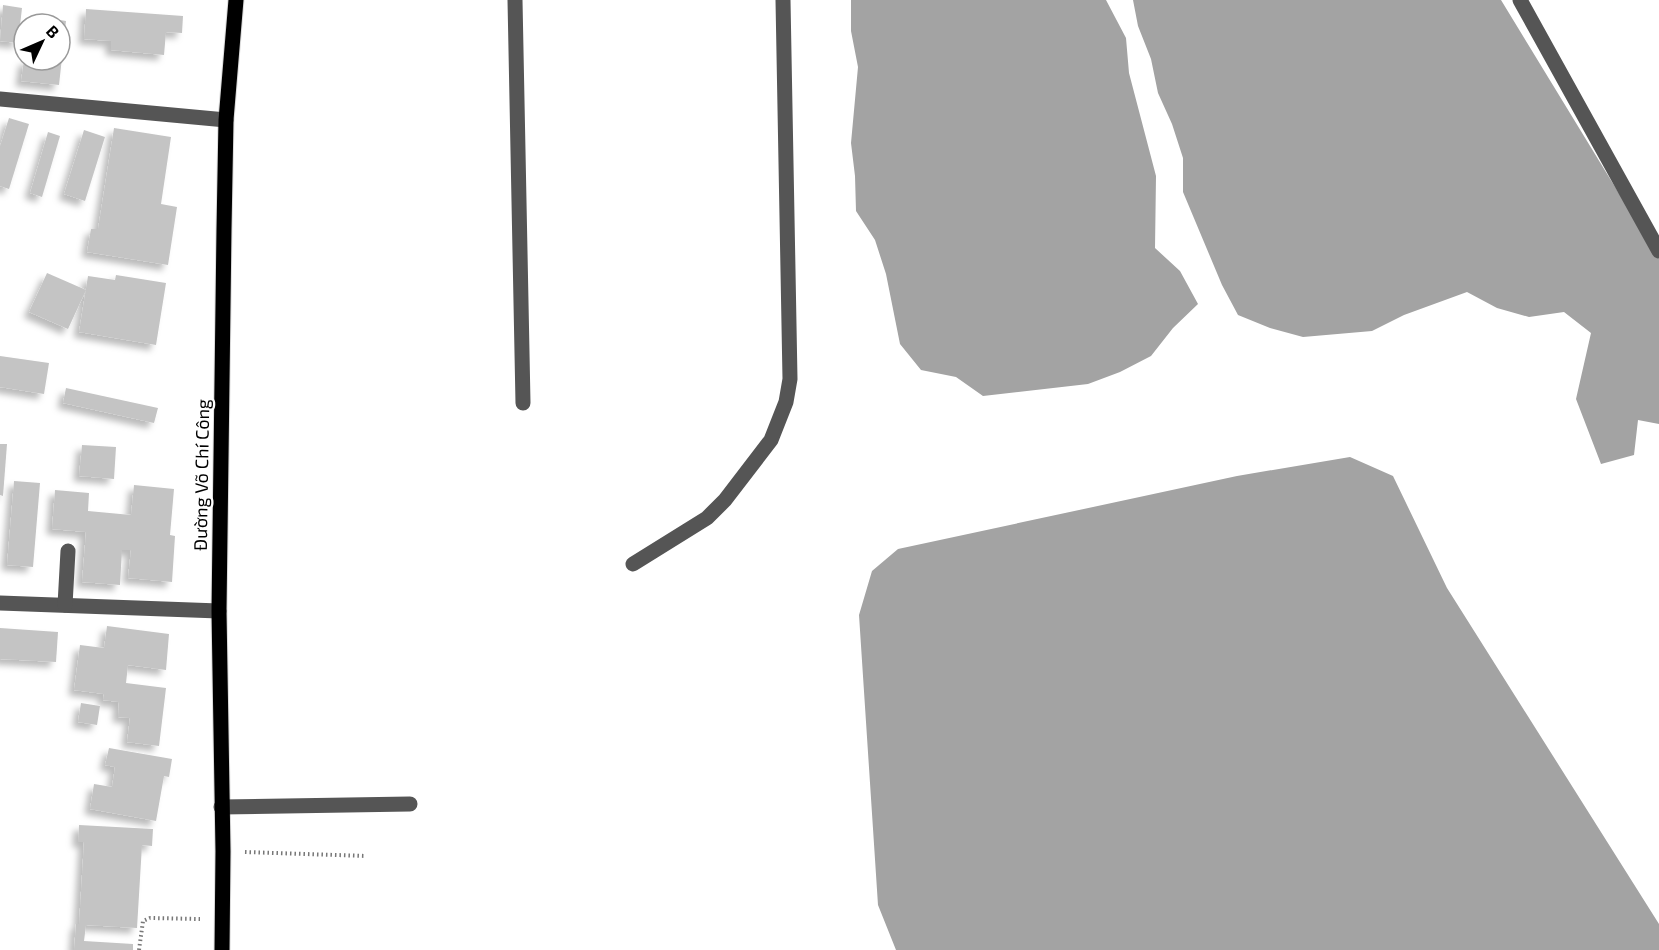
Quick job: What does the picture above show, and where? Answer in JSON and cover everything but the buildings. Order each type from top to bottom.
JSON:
[{"type":"main road","name":"Đường Võ Chí Công","points":[[222,950],[223,852],[219,611],[226,120],[236,0]]},
{"type":"street","points":[[515,0],[523,403]]},
{"type":"street","points":[[633,564],[707,518],[725,500],[771,440],[786,402],[790,379],[783,0]]},
{"type":"street","points":[[1520,0],[1659,251]]},
{"type":"street","points":[[0,99],[226,120]]},
{"type":"street","points":[[65,605],[68,551]]},
{"type":"street","points":[[0,603],[219,611]]},
{"type":"street","points":[[221,807],[410,804]]},
{"type":"path","points":[[223,852],[366,856]]},
{"type":"path","points":[[139,950],[142,921],[150,918],[222,919]]},
{"type":"shaded area","points":[[851,0],[1106,0],[1126,38],[1129,73],[1156,176],[1155,248],[1180,271],[1198,304],[1173,328],[1151,356],[1120,372],[1088,384],[983,396],[956,377],[921,370],[900,344],[886,274],[875,240],[856,211],[851,143],[858,67],[851,31]]},
{"type":"shaded area","points":[[1133,0],[1501,0],[1659,259],[1659,424],[1638,420],[1634,455],[1601,464],[1576,399],[1591,333],[1564,312],[1529,317],[1497,308],[1467,292],[1404,315],[1372,331],[1303,337],[1270,328],[1238,315],[1222,285],[1183,192],[1183,158],[1172,124],[1158,93],[1151,59],[1138,26]]},
{"type":"shaded area","points":[[1350,457],[1393,476],[1447,588],[1659,924],[1659,950],[896,950],[878,905],[859,615],[872,571],[898,549],[1237,476]]}]
